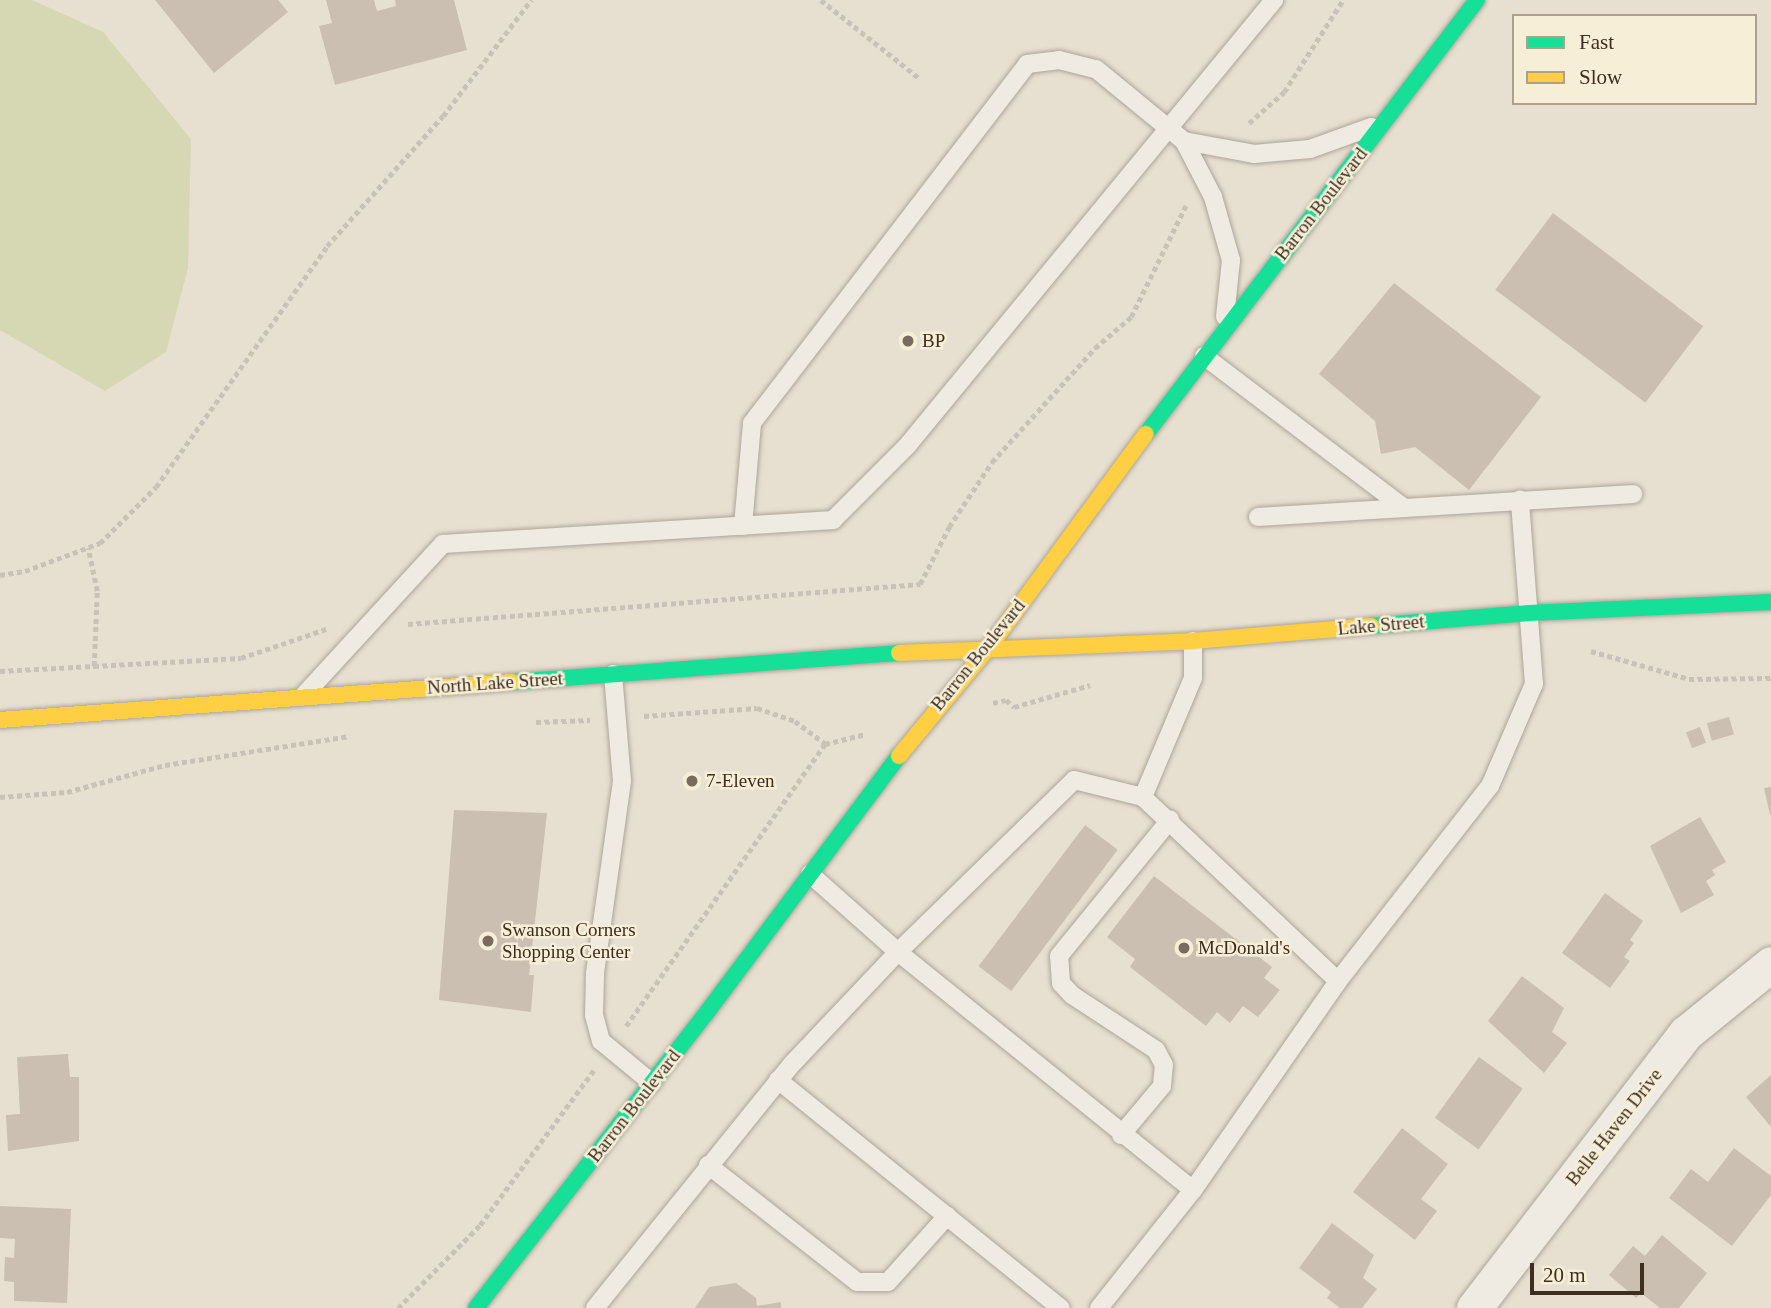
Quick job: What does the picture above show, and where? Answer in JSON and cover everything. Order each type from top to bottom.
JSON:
[{"type":"street","name":"Barron Boulevard","points":[[476,1308],[652,1083],[927,718],[990,646],[1204,356],[1477,0]]},
{"type":"street","name":"Lake Street","points":[[990,646],[1192,641],[1529,613],[1771,602]]},
{"type":"street","name":"North Lake Street","points":[[0,720],[990,646]]},
{"type":"street","name":"Belle Haven Drive","points":[[1475,1308],[1686,1033],[1771,964]]},
{"type":"lane","points":[[301,698],[443,544],[833,520],[907,446],[1274,0]]},
{"type":"lane","points":[[743,526],[752,423],[1027,64],[1059,60],[1096,69],[1184,141],[1206,186],[1231,260],[1223,331]]},
{"type":"lane","points":[[1184,141],[1254,154],[1310,149],[1385,122]]},
{"type":"lane","points":[[1204,356],[1404,508]]},
{"type":"lane","points":[[1258,517],[1633,494]]},
{"type":"lane","points":[[1100,1308],[1194,1190],[1338,981],[1490,786],[1534,684],[1520,500]]},
{"type":"lane","points":[[1143,797],[1193,678],[1192,641]]},
{"type":"lane","points":[[613,674],[619,719],[622,781],[595,974],[594,1015],[601,1041],[652,1083]]},
{"type":"lane","points":[[595,1308],[778,1080],[898,952],[1074,780],[1143,797],[1338,981]]},
{"type":"lane","points":[[1121,1135],[1162,1086],[1164,1065],[1156,1050],[1072,995],[1061,983],[1059,956],[1170,820]]},
{"type":"lane","points":[[810,874],[898,952],[1121,1135],[1194,1190]]},
{"type":"lane","points":[[778,1080],[1061,1308]]},
{"type":"lane","points":[[708,1166],[857,1282],[888,1282],[947,1216]]},
{"type":"path","points":[[0,575],[25,571],[100,543],[156,486],[327,246],[443,116],[531,0]]},
{"type":"path","points":[[821,0],[919,78]]},
{"type":"path","points":[[1232,149],[1247,125],[1284,92],[1343,0]]},
{"type":"path","points":[[0,671],[241,657],[332,627],[919,584],[948,527],[992,461],[1095,348],[1130,317],[1184,207],[1206,186]]},
{"type":"path","points":[[88,548],[97,592],[94,666]]},
{"type":"path","points":[[1531,651],[1585,650],[1689,679],[1771,678]]},
{"type":"path","points":[[1006,700],[1014,707],[1097,684]]},
{"type":"path","points":[[525,722],[619,719],[757,708],[795,721],[825,744]]},
{"type":"path","points":[[0,796],[67,792],[144,770],[355,735]]},
{"type":"green space","points":[[0,0],[32,0],[103,32],[191,139],[188,268],[166,352],[105,391],[0,330]]},
{"type":"building","points":[[155,0],[278,0],[288,12],[214,73]]},
{"type":"building","points":[[326,0],[374,0],[377,11],[396,6],[395,0],[454,0],[467,50],[335,85],[319,26],[332,23]]},
{"type":"building","points":[[1553,213],[1703,326],[1645,403],[1495,290]]},
{"type":"building","points":[[1394,283],[1541,397],[1469,490],[1415,447],[1381,454],[1375,421],[1319,374]]},
{"type":"building","points":[[1729,717],[1734,734],[1712,741],[1707,723]]},
{"type":"building","points":[[1700,727],[1706,743],[1692,748],[1686,732]]},
{"type":"building","points":[[1771,787],[1771,815],[1770,815],[1764,788]]},
{"type":"building","name":"Swanson Corners Shopping Center","points":[[454,810],[547,813],[529,975],[534,975],[531,1012],[439,1000]]},
{"type":"building","points":[[1700,817],[1726,862],[1712,870],[1715,875],[1706,881],[1714,895],[1681,913],[1650,846]]},
{"type":"building","points":[[1085,825],[1118,850],[1011,991],[978,966]]},
{"type":"building","name":"McDonald's","points":[[1154,876],[1272,967],[1264,978],[1280,990],[1258,1017],[1243,1006],[1230,1023],[1217,1012],[1206,1026],[1130,967],[1135,959],[1107,937]]},
{"type":"building","points":[[1605,893],[1643,921],[1630,940],[1634,943],[1624,957],[1630,961],[1610,988],[1562,953]]},
{"type":"building","points":[[1522,976],[1564,1008],[1552,1032],[1567,1043],[1544,1073],[1488,1021]]},
{"type":"building","points":[[68,1054],[70,1077],[79,1077],[79,1141],[8,1151],[6,1115],[20,1114],[17,1057]]},
{"type":"building","points":[[1479,1057],[1523,1089],[1479,1149],[1435,1118]]},
{"type":"building","points":[[1771,1075],[1771,1127],[1746,1097]]},
{"type":"building","points":[[1402,1128],[1448,1164],[1421,1199],[1437,1211],[1415,1240],[1353,1192]]},
{"type":"building","points":[[1734,1148],[1771,1176],[1771,1195],[1732,1246],[1669,1198],[1691,1169],[1708,1182]]},
{"type":"building","points":[[0,1206],[71,1209],[67,1303],[14,1301],[14,1282],[4,1281],[5,1257],[14,1258],[15,1239],[0,1238]]},
{"type":"building","points":[[1332,1223],[1374,1255],[1363,1278],[1377,1289],[1362,1308],[1340,1308],[1327,1298],[1331,1292],[1299,1268]]},
{"type":"building","points":[[1662,1235],[1707,1273],[1679,1308],[1660,1308],[1641,1293],[1636,1298],[1609,1275],[1633,1246],[1645,1256]]},
{"type":"building","points":[[736,1283],[756,1298],[757,1306],[781,1302],[781,1308],[695,1308],[709,1287]]},
{"type":"traffic: fast","points":[[1146,434],[1477,0]]},
{"type":"traffic: fast","points":[[1371,626],[1529,613],[1771,602]]},
{"type":"traffic: fast","points":[[513,682],[899,653]]},
{"type":"traffic: fast","points":[[476,1308],[708,1011],[899,756]]},
{"type":"traffic: slow","points":[[899,756],[990,646],[1146,434]]},
{"type":"traffic: slow","points":[[899,653],[1193,641],[1371,626]]},
{"type":"traffic: slow","points":[[0,720],[513,682]]},
{"type":"place","name":"BP","points":[[908,341]]},
{"type":"place","name":"7-Eleven","points":[[692,781]]},
{"type":"place","name":"Swanson Corners Shopping Center","points":[[488,941]]},
{"type":"place","name":"McDonald's","points":[[1184,948]]}]
